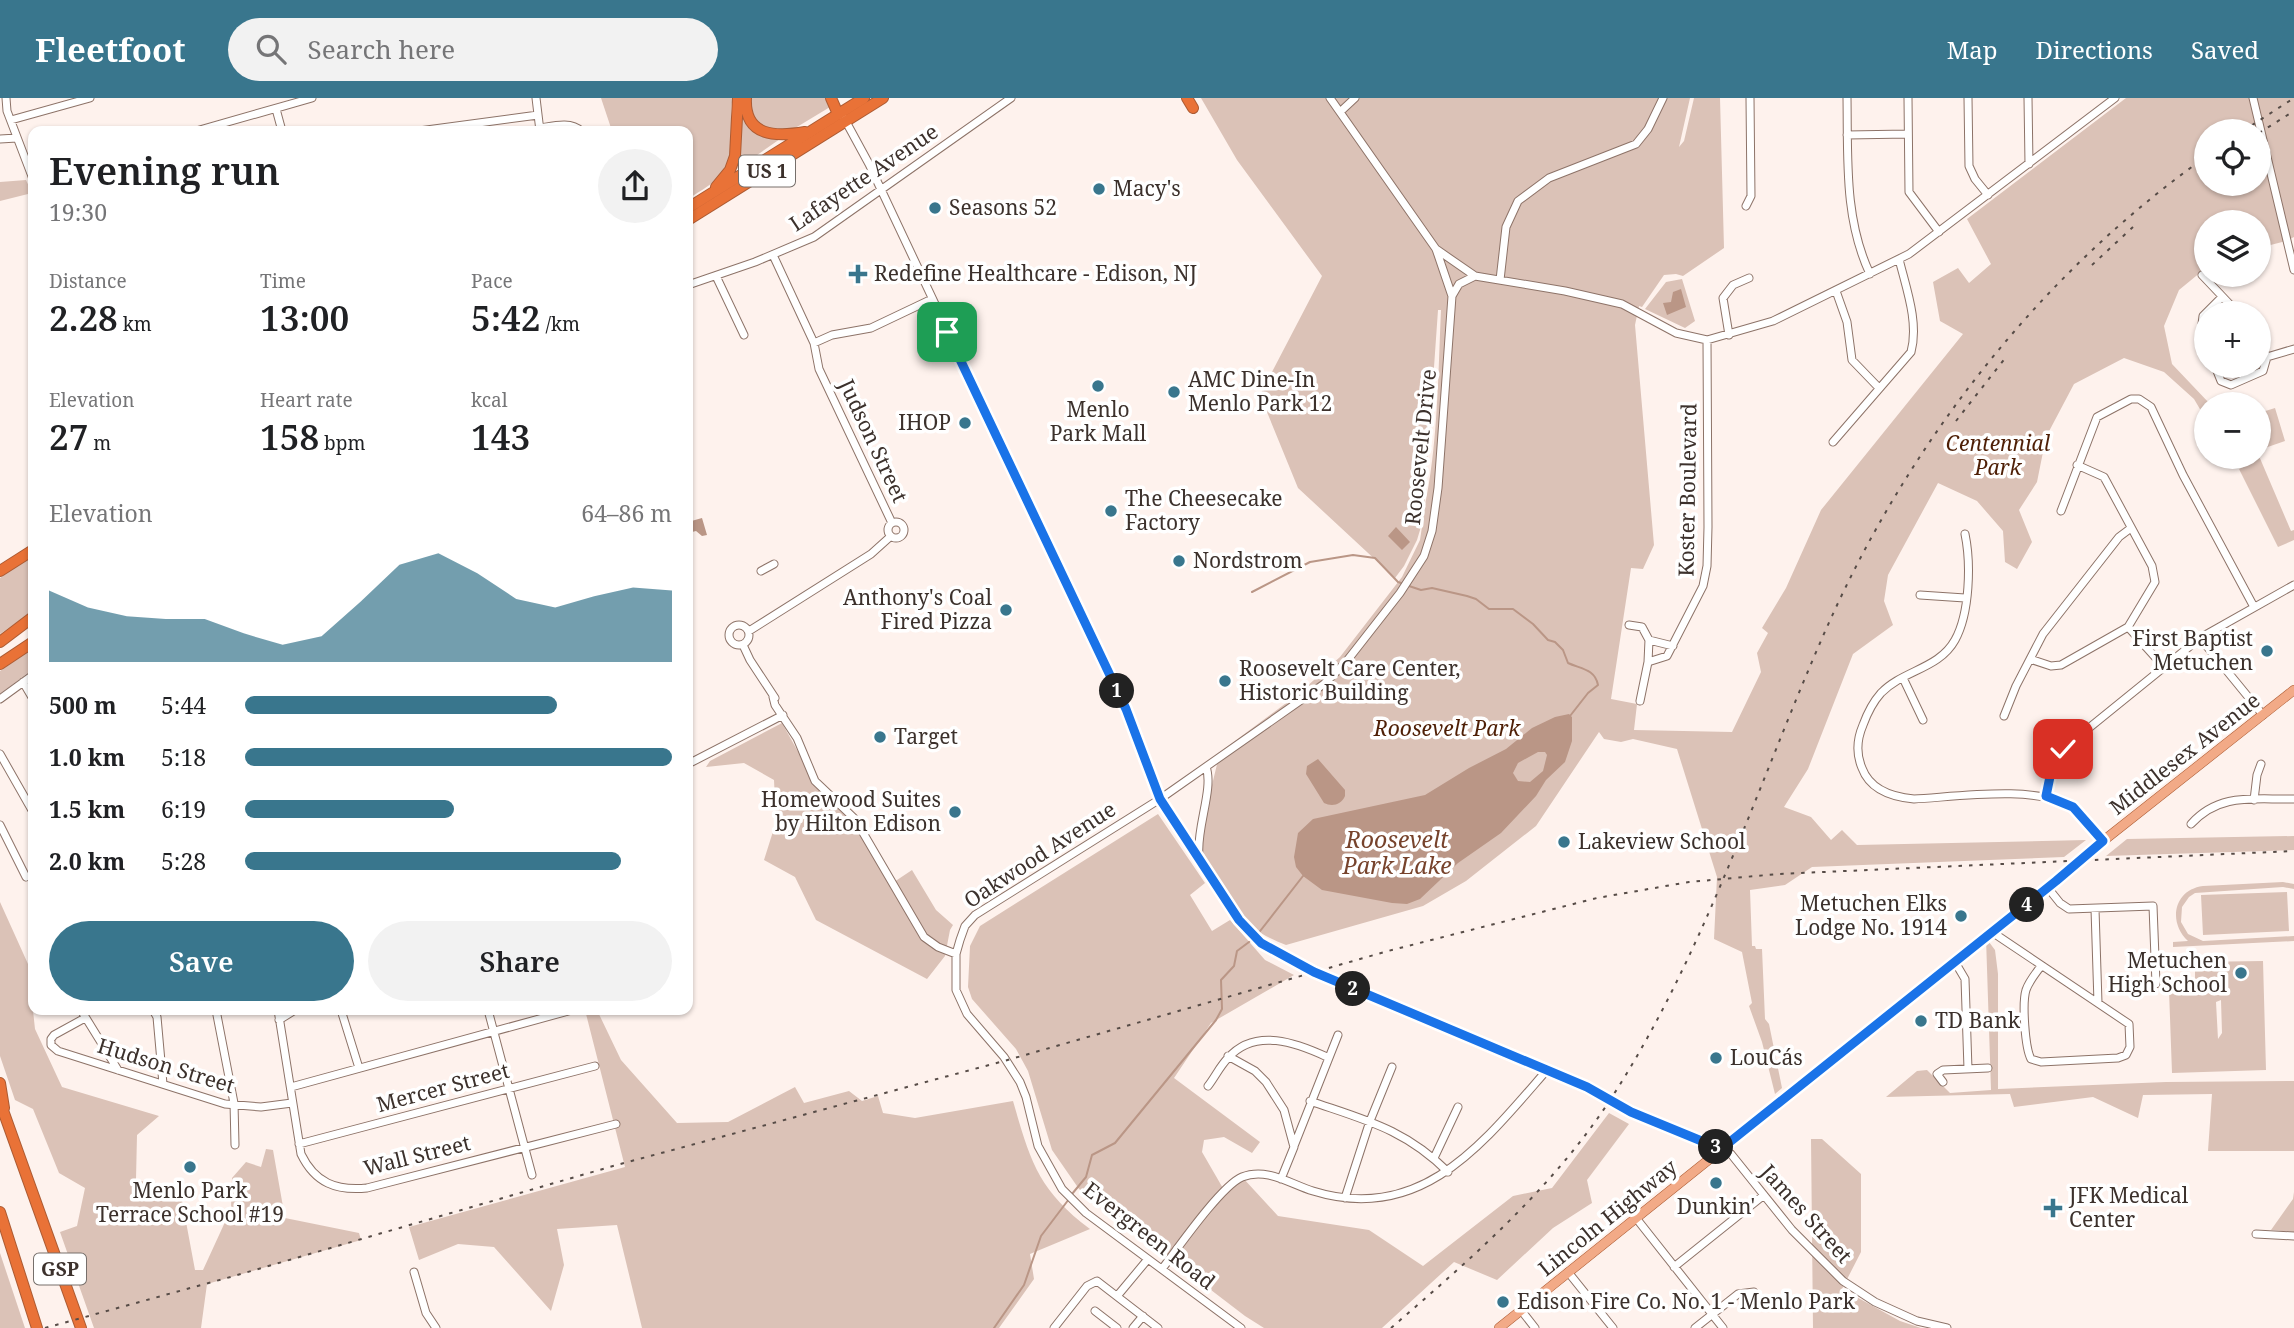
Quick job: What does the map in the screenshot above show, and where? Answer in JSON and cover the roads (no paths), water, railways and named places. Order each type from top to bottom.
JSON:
[{"type":"highway","points":[[713,192],[734,163],[738,98]]},
{"type":"highway","points":[[746,98],[749,117],[762,131],[782,136],[811,131]]},
{"type":"highway","points":[[831,98],[844,115]]},
{"type":"highway","points":[[841,98],[844,115]]},
{"type":"highway","name":"US 1","points":[[693,217],[844,115],[864,98]]},
{"type":"highway","name":"US 1","points":[[693,205],[811,131],[883,98]]},
{"type":"highway","points":[[0,571],[28,553]]},
{"type":"highway","points":[[0,643],[28,623]]},
{"type":"highway","points":[[0,656],[28,638]]},
{"type":"highway","points":[[0,664],[28,645]]},
{"type":"highway","points":[[0,1083],[5,1114]]},
{"type":"highway","name":"GSP","points":[[0,1102],[81,1328]]},
{"type":"highway","name":"GSP","points":[[0,1212],[37,1328]]},
{"type":"main road","name":"Middlesex Avenue","points":[[1804,1083],[2294,690]]},
{"type":"main road","name":"Lincoln Highway","points":[[1499,1328],[1804,1083]]},
{"type":"street","points":[[6,98],[10,120],[28,166]]},
{"type":"street","points":[[10,120],[90,98]]},
{"type":"street","points":[[221,126],[312,98]]},
{"type":"street","points":[[536,98],[540,126]]},
{"type":"street","name":"Lafayette Avenue","points":[[693,283],[774,254],[814,236],[1011,98]]},
{"type":"street","name":"Roosevelt Drive","points":[[1160,799],[1332,677],[1409,582],[1424,556],[1432,531],[1442,440],[1452,296],[1436,248],[1330,98]]},
{"type":"street","points":[[1340,112],[1355,98]]},
{"type":"street","points":[[1500,280],[1506,227],[1512,208],[1518,201],[1549,178],[1636,144],[1648,129],[1662,98]]},
{"type":"street","points":[[1746,206],[1751,196],[1750,98]]},
{"type":"street","points":[[1847,98],[1849,204],[1861,253],[1870,274]]},
{"type":"street","points":[[1908,98],[1909,192],[1939,232]]},
{"type":"street","points":[[1968,98],[1969,166],[1975,179],[1988,195]]},
{"type":"street","points":[[2028,98],[2029,164]]},
{"type":"street","points":[[2253,98],[2294,270]]},
{"type":"street","points":[[1436,248],[1475,276],[1622,304],[1676,333],[1707,340],[1773,321],[1899,259],[1931,238],[2114,99]]},
{"type":"street","points":[[276,109],[281,126]]},
{"type":"street","points":[[472,126],[538,115]]},
{"type":"street","points":[[844,115],[1126,709],[1160,799],[1239,920],[1254,937],[1269,948],[1314,972],[1587,1087],[1631,1112],[1721,1149]]},
{"type":"street","points":[[1847,135],[1908,134]]},
{"type":"street","points":[[0,139],[17,138]]},
{"type":"street","name":"Judson Street","points":[[774,254],[814,343],[822,373],[892,523]]},
{"type":"street","points":[[1833,442],[1879,387],[1906,360],[1913,345],[1912,313],[1899,259]]},
{"type":"street","points":[[716,276],[744,335]]},
{"type":"street","points":[[1452,296],[1459,284],[1475,276]]},
{"type":"street","points":[[1729,335],[1723,298],[1733,285],[1749,278]]},
{"type":"street","points":[[2213,287],[2226,301]]},
{"type":"street","points":[[1836,291],[1847,323],[1852,359],[1879,387]]},
{"type":"street","points":[[2218,301],[2222,297]]},
{"type":"street","points":[[814,343],[832,335],[871,328],[932,299]]},
{"type":"street","name":"Koster Boulevard","points":[[1673,646],[1703,586],[1707,566],[1707,340]]},
{"type":"street","points":[[2271,356],[2294,349]]},
{"type":"street","points":[[2220,378],[2231,384],[2246,378]]},
{"type":"street","points":[[2061,510],[2094,421],[2100,414],[2131,398],[2146,402],[2156,415],[2183,475],[2254,607]]},
{"type":"street","points":[[2030,659],[2051,666],[2061,664],[2128,627],[2154,586],[2156,578],[2104,477],[2077,465]]},
{"type":"street","points":[[892,523],[900,524],[904,530],[898,538],[891,536],[888,530],[892,523]]},
{"type":"street","points":[[2004,716],[2043,634],[2119,537],[2131,528]]},
{"type":"street","points":[[1965,534],[1969,560],[1961,629],[1951,646],[1936,661],[1890,686],[1875,702],[1858,740],[1863,771],[1875,786],[1889,795],[1914,799],[2026,794],[2046,796],[2073,807],[2103,841]]},
{"type":"street","points":[[749,631],[871,554],[891,536]]},
{"type":"street","points":[[761,571],[774,564]]},
{"type":"street","points":[[2046,796],[2053,762],[2063,749],[2200,638],[2294,585]]},
{"type":"street","points":[[1920,595],[1965,598]]},
{"type":"street","points":[[737,625],[744,626],[749,631],[748,641],[743,645],[736,645],[731,641],[730,631],[737,625]]},
{"type":"street","points":[[1629,625],[1642,627],[1649,640],[1648,662],[1640,701]]},
{"type":"street","points":[[2128,627],[2164,667]]},
{"type":"street","points":[[2200,638],[2263,715]]},
{"type":"street","points":[[1648,662],[1667,656],[1673,646],[1649,640]]},
{"type":"street","points":[[743,645],[775,705],[797,737],[815,781],[855,819],[924,937],[938,947],[956,954]]},
{"type":"street","points":[[0,699],[28,678]]},
{"type":"street","points":[[1903,678],[1923,720]]},
{"type":"street","points":[[23,682],[28,690]]},
{"type":"street","points":[[693,761],[783,715]]},
{"type":"street","points":[[1,757],[28,803]]},
{"type":"street","points":[[2254,800],[2262,764]]},
{"type":"street","points":[[1199,859],[1200,829],[1209,784],[1206,767]]},
{"type":"street","name":"Oakwood Avenue","points":[[956,954],[965,926],[975,915],[1160,799]]},
{"type":"street","points":[[2191,824],[2203,812],[2229,800],[2294,799]]},
{"type":"street","points":[[0,825],[26,877]]},
{"type":"street","points":[[2048,888],[2060,903],[2069,909],[2153,906],[2156,984]]},
{"type":"street","points":[[2095,909],[2098,1003]]},
{"type":"street","points":[[1992,932],[2129,1024],[2130,1047],[2123,1057],[2041,1062],[2031,1059],[2027,1049],[2025,994],[2041,966]]},
{"type":"street","name":"Evergreen Road","points":[[956,954],[956,990],[962,1006],[1011,1065],[1026,1097],[1038,1146],[1062,1189],[1076,1205],[1238,1327]]},
{"type":"street","points":[[1953,964],[1963,974],[1968,1069]]},
{"type":"street","points":[[84,1015],[118,1070]]},
{"type":"street","points":[[156,1015],[163,1084]]},
{"type":"street","points":[[217,1015],[234,1105],[234,1145]]},
{"type":"street","name":"Wall Street","points":[[278,1015],[301,1154],[316,1177],[340,1188],[367,1188],[616,1124]]},
{"type":"street","points":[[279,1020],[287,1015]]},
{"type":"street","points":[[345,1015],[359,1068]]},
{"type":"street","points":[[489,1015],[532,1175]]},
{"type":"street","points":[[291,1087],[553,1015]]},
{"type":"street","name":"Hudson Street","points":[[85,1018],[61,1031],[51,1039],[51,1045],[58,1051],[234,1105],[261,1107],[292,1103]]},
{"type":"street","points":[[1281,1179],[1327,1057],[1338,1035]]},
{"type":"street","points":[[1209,1086],[1228,1056],[1255,1042],[1275,1040],[1297,1044],[1327,1057]]},
{"type":"street","points":[[1228,1056],[1255,1071],[1277,1095],[1294,1147]]},
{"type":"street","name":"Mercer Street","points":[[299,1144],[595,1066]]},
{"type":"street","points":[[1345,1198],[1370,1121],[1392,1067]]},
{"type":"street","points":[[1943,1082],[1937,1074],[1943,1070],[1988,1068]]},
{"type":"street","points":[[1162,1269],[1231,1184],[1242,1177],[1270,1174],[1319,1193],[1345,1198],[1391,1196],[1448,1172],[1472,1153],[1547,1070]]},
{"type":"street","points":[[1310,1101],[1370,1121],[1408,1138],[1448,1172]]},
{"type":"street","points":[[1434,1158],[1458,1107]]},
{"type":"street","name":"James Street","points":[[1721,1149],[1731,1154],[1816,1257],[1843,1281],[1875,1303],[1917,1321],[1947,1328]]},
{"type":"street","points":[[1674,1267],[1764,1195]]},
{"type":"street","points":[[1636,1219],[1723,1328]]},
{"type":"street","points":[[2256,1234],[2294,1236]]},
{"type":"street","points":[[1118,1295],[1148,1259]]},
{"type":"street","points":[[414,1272],[426,1313],[436,1328]]},
{"type":"street","points":[[1568,1272],[1612,1328]]},
{"type":"street","points":[[1055,1328],[1092,1282],[1100,1282],[1158,1328]]},
{"type":"street","points":[[1695,1328],[1738,1294],[1754,1292]]},
{"type":"street","points":[[1521,1310],[1535,1328]]},
{"type":"street","points":[[1095,1311],[1117,1328]]},
{"type":"street","points":[[1133,1328],[1143,1316]]},
{"type":"water","points":[[1681,289],[1686,307],[1667,315],[1663,303],[1671,302],[1673,292]]},
{"type":"water","points":[[702,518],[707,535],[702,536],[693,532],[693,521]]},
{"type":"water","points":[[1396,527],[1410,542],[1402,550],[1388,536]]},
{"type":"water","name":"Roosevelt Park Lake","points":[[1569,714],[1572,717],[1572,741],[1565,762],[1501,833],[1458,863],[1420,899],[1407,904],[1392,903],[1322,890],[1303,876],[1296,867],[1294,857],[1298,833],[1313,819],[1425,795],[1506,749],[1532,728],[1555,717]],"holes":[[[1538,752],[1545,752],[1547,755],[1543,771],[1530,782],[1518,781],[1513,773],[1518,763]]]},
{"type":"water","points":[[1318,759],[1345,790],[1345,796],[1339,803],[1324,803],[1306,774],[1307,766]]},
{"type":"waterway","points":[[1252,592],[1310,562],[1353,555],[1375,558],[1398,582],[1404,584]]},
{"type":"waterway","points":[[1409,586],[1467,596],[1489,609],[1513,609],[1533,624],[1548,640],[1555,642],[1563,650],[1568,663],[1587,670],[1596,680],[1598,685],[1570,716]]},
{"type":"waterway","points":[[1257,935],[1303,876]]},
{"type":"waterway","points":[[1072,1194],[1086,1177],[1092,1155],[1115,1143],[1216,1020],[1222,1009],[1221,980],[1234,966],[1237,951],[1253,939]]},
{"type":"waterway","points":[[994,1328],[1024,1285],[1041,1236],[1069,1199]]},
{"type":"railway","points":[[2262,119],[2294,98]]},
{"type":"railway","points":[[2271,125],[2294,111]]},
{"type":"railway","points":[[1391,1328],[1481,1248],[1538,1191],[1589,1130],[1612,1097],[1645,1041],[1703,926],[1827,627],[1860,558],[1940,427],[1985,366],[2035,308],[2089,253],[2146,202],[2194,166]]},
{"type":"railway","points":[[2092,265],[2133,227]]},
{"type":"railway","points":[[1956,421],[2006,357]]},
{"type":"railway","points":[[45,1328],[613,1166],[1004,1061],[1388,951],[1597,898],[1689,882],[1778,874],[2294,851]]},
{"type":"place","name":"Macy's","points":[[1099,189]]},
{"type":"place","name":"Seasons 52","points":[[935,208]]},
{"type":"place","name":"Redefine Healthcare - Edison, NJ","points":[[858,274]]},
{"type":"place","name":"Menlo Park Mall","points":[[1098,386]]},
{"type":"place","name":"AMC Dine-In Menlo Park 12","points":[[1174,392]]},
{"type":"place","name":"IHOP","points":[[965,423]]},
{"type":"place","name":"The Cheesecake Factory","points":[[1111,511]]},
{"type":"place","name":"Nordstrom","points":[[1179,561]]},
{"type":"place","name":"Anthony's Coal Fired Pizza","points":[[1006,610]]},
{"type":"place","name":"First Baptist Metuchen","points":[[2267,651]]},
{"type":"place","name":"Roosevelt Care Center, Historic Building","points":[[1225,681]]},
{"type":"place","name":"Target","points":[[880,737]]},
{"type":"place","name":"Homewood Suites by Hilton Edison","points":[[955,812]]},
{"type":"place","name":"Lakeview School","points":[[1564,842]]},
{"type":"place","name":"Metuchen Elks Lodge No. 1914","points":[[1961,916]]},
{"type":"place","name":"Metuchen High School","points":[[2241,973]]},
{"type":"place","name":"TD Bank","points":[[1921,1021]]},
{"type":"place","name":"LouCás","points":[[1716,1058]]},
{"type":"place","name":"Menlo Park Terrace School #19","points":[[190,1167]]},
{"type":"place","name":"Dunkin'","points":[[1716,1183]]},
{"type":"place","name":"JFK Medical Center","points":[[2053,1208]]},
{"type":"place","name":"Edison Fire Co. No. 1 - Menlo Park","points":[[1503,1302]]},
{"type":"park label","name":"Centennial Park","points":[[1998,456]]},
{"type":"park label","name":"Roosevelt Park","points":[[1447,729]]}]
